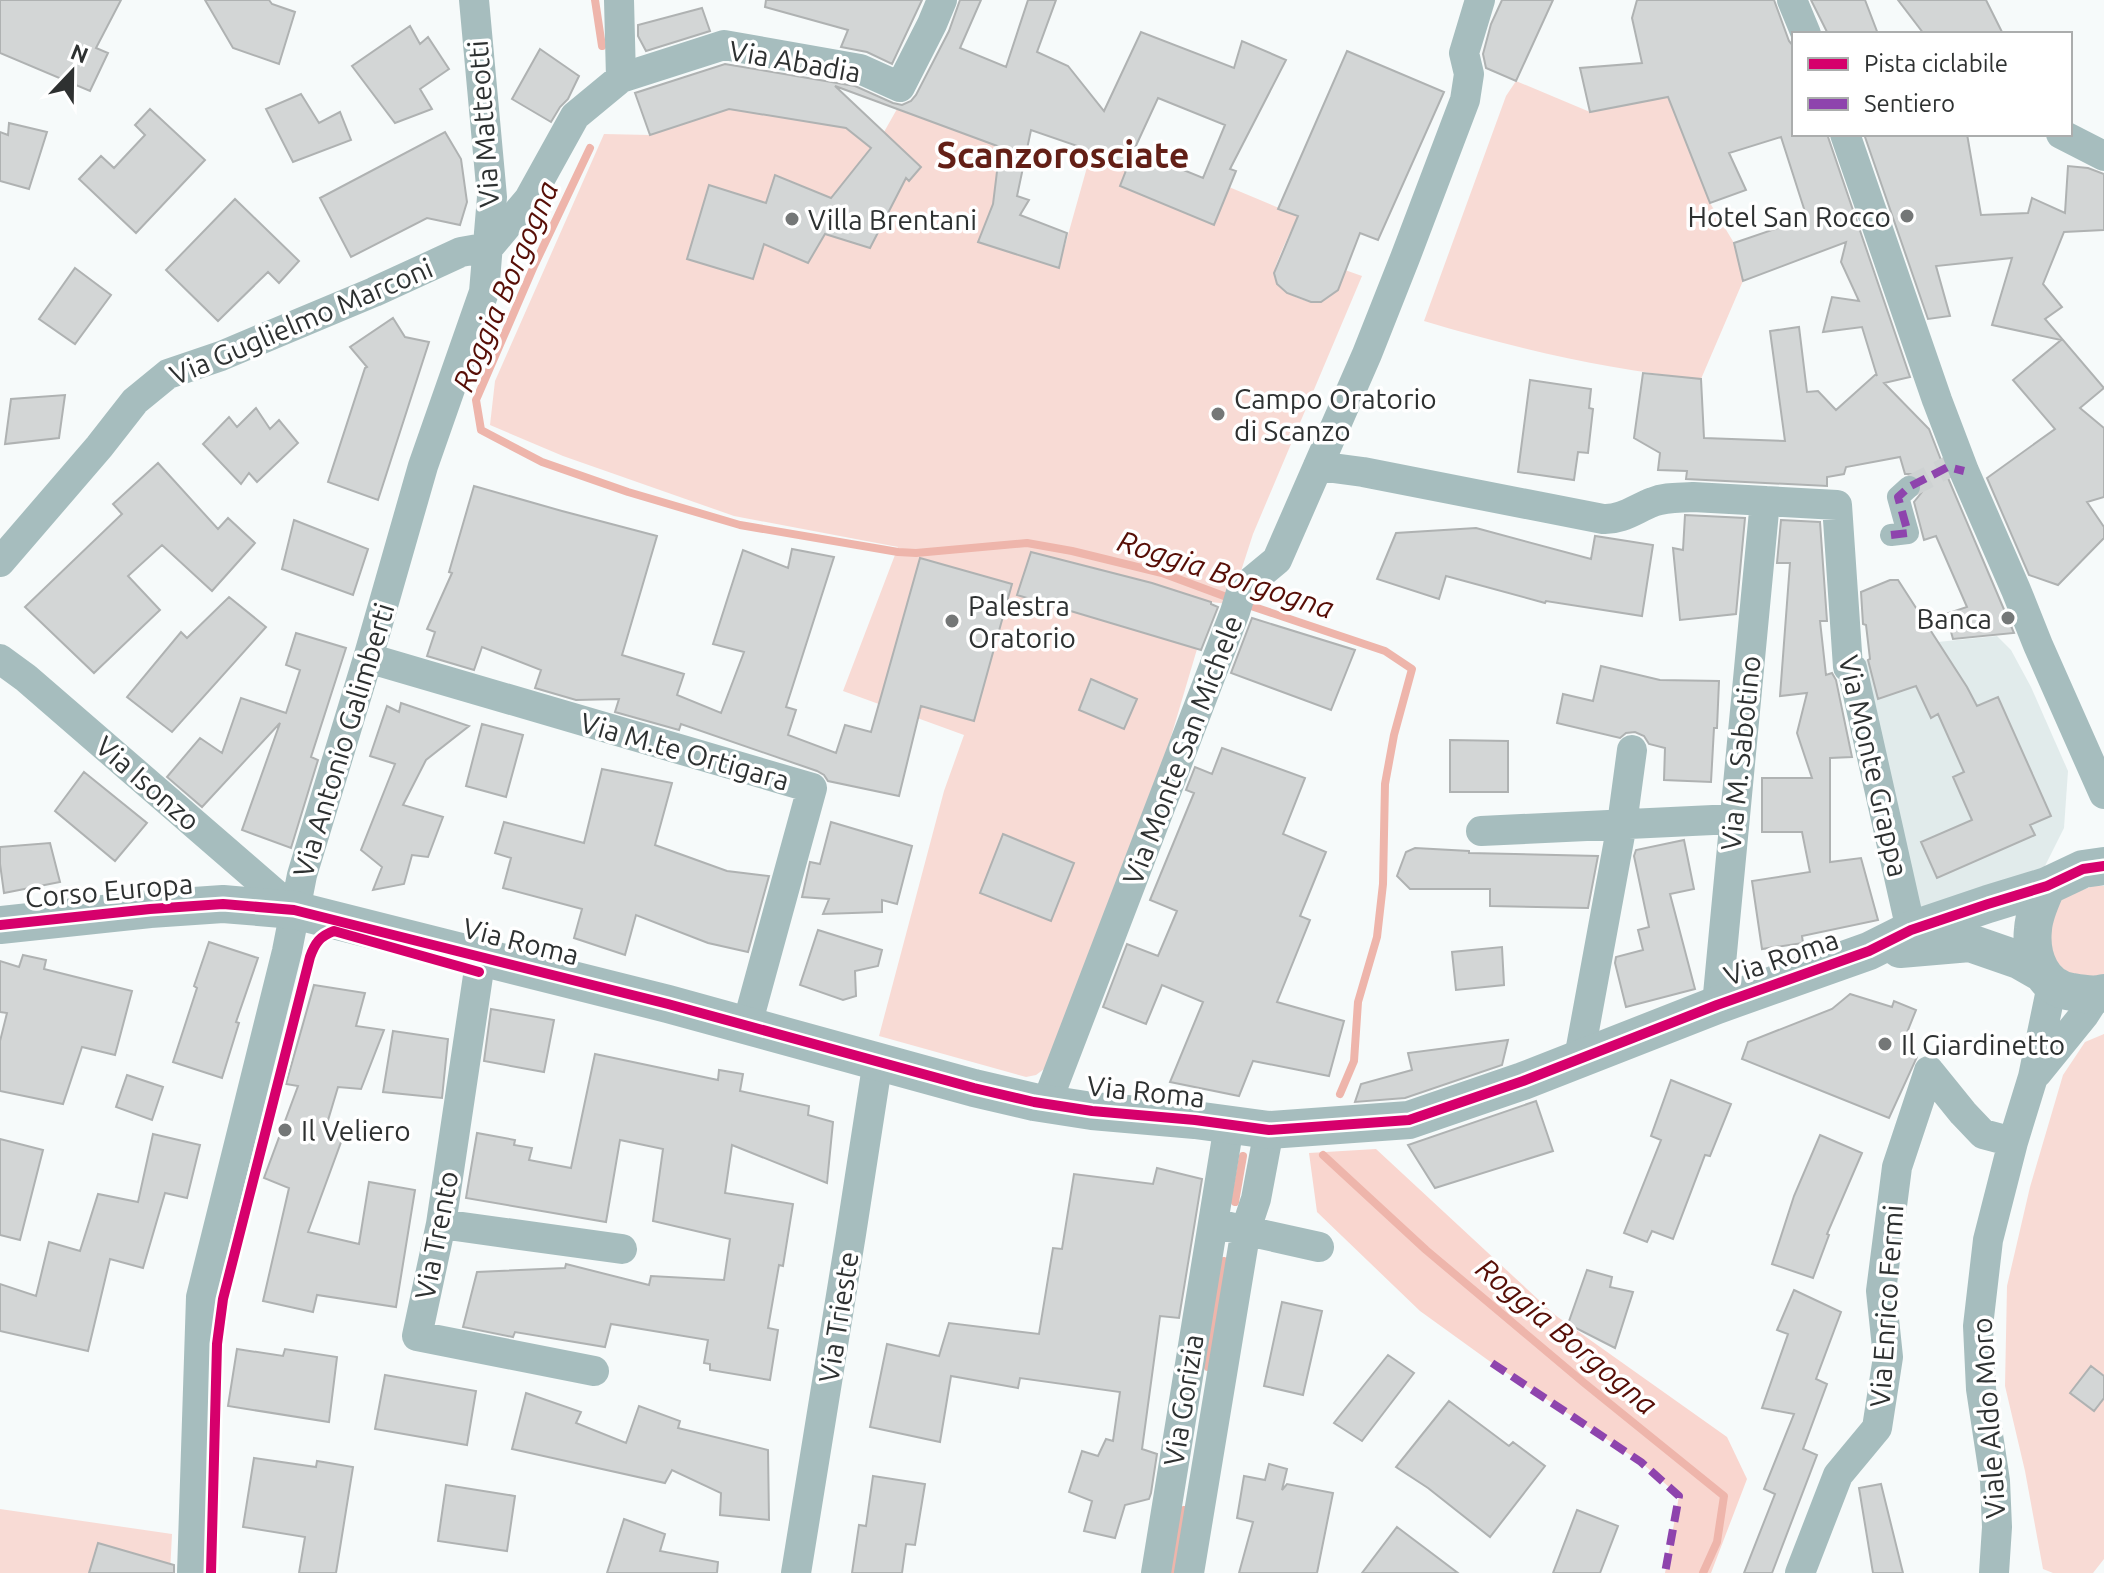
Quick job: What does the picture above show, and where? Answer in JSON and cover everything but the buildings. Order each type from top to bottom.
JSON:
[{"type":"street","name":"Via Matteotti","points":[[474,0],[492,197],[489,247]]},
{"type":"street","points":[[619,0],[621,78]]},
{"type":"street","name":"Via Abadia","points":[[489,247],[529,199],[575,116],[621,78],[724,45],[860,69],[900,87],[942,0]]},
{"type":"street","name":"Via Monte San Michele","points":[[1047,1102],[1240,597],[1277,560],[1405,258],[1465,100],[1469,74],[1464,53],[1480,0]]},
{"type":"street","points":[[1792,0],[1805,32]]},
{"type":"street","points":[[1846,136],[1937,400],[1956,469],[2016,590],[2104,794]]},
{"type":"street","points":[[2065,136],[2104,156]]},
{"type":"street","name":"Via Guglielmo Marconi","points":[[0,562],[135,401],[168,374],[235,350],[461,252],[489,247]]},
{"type":"street","name":"Via Antonio Galimberti","points":[[192,1573],[201,1297],[283,966],[302,875],[423,466],[484,292],[489,247]]},
{"type":"street","name":"Via Monte Grappa","points":[[1318,466],[1603,519],[1619,518],[1670,498],[1837,505],[1848,667],[1852,668],[1911,930]]},
{"type":"street","points":[[1891,535],[1908,533],[1898,497],[1909,487]]},
{"type":"street","name":"Via M. Sabotino","points":[[1717,1005],[1765,501]]},
{"type":"street","name":"Via M.te Ortigara","points":[[368,658],[812,788],[747,1025]]},
{"type":"street","name":"Via Isonzo","points":[[0,659],[26,678],[294,910]]},
{"type":"street","points":[[1579,1058],[1622,824],[1632,750]]},
{"type":"street","points":[[1481,831],[1734,819]]},
{"type":"street","name":"Via Roma","points":[[223,904],[294,910],[747,1025],[1034,1102],[1269,1130],[1409,1120],[1523,1081],[1717,1005],[1869,951],[1911,930],[2047,886],[2083,869],[2104,866]]},
{"type":"street","points":[[2046,978],[2033,945],[2033,929],[2036,911],[2047,886]]},
{"type":"street","name":"Corso Europa","points":[[0,925],[223,904]]},
{"type":"street","name":"Via Roma","points":[[1869,951],[1970,943],[2019,960],[2067,992],[2101,994]]},
{"type":"street","name":"Via Trento","points":[[481,956],[441,1224],[417,1336],[594,1371]]},
{"type":"street","name":"Viale Aldo Moro","points":[[1994,1573],[1997,1527],[1995,1481],[1981,1389],[1978,1326],[1988,1240],[2033,1077],[2046,978]]},
{"type":"street","name":"Viale Aldo Moro","points":[[2033,1077],[2101,994]]},
{"type":"street","name":"Via Trieste","points":[[796,1573],[878,1060]]},
{"type":"street","name":"Via Enrico Fermi","points":[[1800,1573],[1838,1475],[1877,1428],[1888,1357],[1881,1291],[1897,1167],[1929,1071],[1983,1134],[2013,1142]]},
{"type":"street","name":"Via Gorizia","points":[[1156,1573],[1229,1125]]},
{"type":"street","name":"Via Gorizia","points":[[1189,1573],[1246,1229],[1256,1199],[1269,1130]]},
{"type":"street","points":[[441,1224],[622,1249]]},
{"type":"street","points":[[1211,1227],[1246,1229],[1319,1247]]},
{"type":"shaded area","points":[[1516,81],[1590,112],[1668,97],[1710,203],[1734,243],[1743,281],[1701,379],[1561,357],[1424,321],[1506,96]]},
{"type":"shaded area","points":[[729,109],[846,128],[871,148],[840,187],[836,200],[775,175],[766,203],[687,258],[752,279],[764,244],[807,263],[825,234],[870,247],[914,161],[884,132],[897,109],[1000,147],[993,204],[979,241],[1059,267],[1091,153],[1128,167],[1121,186],[1214,224],[1229,187],[1298,216],[1274,274],[1279,285],[1299,298],[1319,302],[1329,298],[1345,270],[1362,276],[1253,534],[1241,571],[1237,605],[1211,602],[1135,858],[1059,1058],[1036,1075],[1026,1077],[879,1036],[944,791],[964,735],[843,691],[898,547],[734,516],[563,456],[490,425],[495,381],[604,134],[650,135]]},
{"type":"shaded area","points":[[1997,636],[2011,650],[2031,687],[2068,771],[2064,828],[2041,874],[1908,915],[1848,667],[1908,645]]},
{"type":"shaded area","points":[[2096,885],[2104,886],[2104,977],[2070,973],[2047,948],[2057,899]]},
{"type":"shaded area","points":[[2104,1034],[2104,1559],[2093,1573],[2053,1573],[2043,1569],[2005,1386],[2007,1286],[2030,1187],[2063,1075],[2085,1042]]},
{"type":"shaded area","points":[[1376,1149],[1555,1315],[1727,1437],[1747,1479],[1711,1573],[1665,1573],[1679,1496],[1641,1462],[1420,1311],[1317,1212],[1309,1153]]},
{"type":"shaded area","points":[[0,1509],[172,1534],[170,1573],[0,1573]]},
{"type":"waterway","name":"Roggia Borgogna","points":[[595,0],[602,46]]},
{"type":"waterway","name":"Roggia Borgogna","points":[[590,148],[476,400],[481,430],[542,462],[628,492],[740,525],[898,552],[1027,543],[1162,573],[1232,599]]},
{"type":"waterway","name":"Roggia Borgogna","points":[[1245,604],[1385,651],[1412,669],[1394,735],[1385,784],[1383,884],[1377,937],[1358,1002],[1354,1061],[1340,1094]]},
{"type":"waterway","name":"Roggia Borgogna","points":[[1323,1155],[1426,1250],[1724,1496],[1717,1542],[1703,1573]]},
{"type":"waterway","points":[[1235,1202],[1243,1156]]},
{"type":"waterway","points":[[1208,1367],[1224,1261]]},
{"type":"waterway","points":[[1172,1573],[1184,1510]]},
{"type":"tunnel","points":[[1909,487],[1948,467]]},
{"type":"marked path","points":[[1891,535],[1908,533],[1898,497],[1909,487],[1948,467],[1964,471]]},
{"type":"marked path","points":[[1492,1363],[1641,1462],[1679,1496],[1665,1573]]},
{"type":"cycle path","points":[[0,925],[223,904],[294,910],[668,1004],[1034,1102],[1269,1130],[1409,1120],[1523,1081],[1717,1005],[1869,951],[1911,930],[2047,886],[2083,869],[2104,866]]},
{"type":"cycle path","points":[[211,1573],[217,1344],[223,1299],[312,952],[322,938],[334,931],[479,972]]},
{"type":"place","name":"Hotel San Rocco","points":[[1907,216]]},
{"type":"place","name":"Villa Brentani","points":[[792,219]]},
{"type":"place","name":"Campo Oratorio di Scanzo","points":[[1218,414]]},
{"type":"place","name":"Banca","points":[[2008,618]]},
{"type":"place","name":"Palestra Oratorio","points":[[952,621]]},
{"type":"place","name":"Il Giardinetto","points":[[1885,1044]]},
{"type":"place","name":"Il Veliero","points":[[285,1130]]},
{"type":"district","name":"Scanzorosciate","points":[[1063,154]]}]
